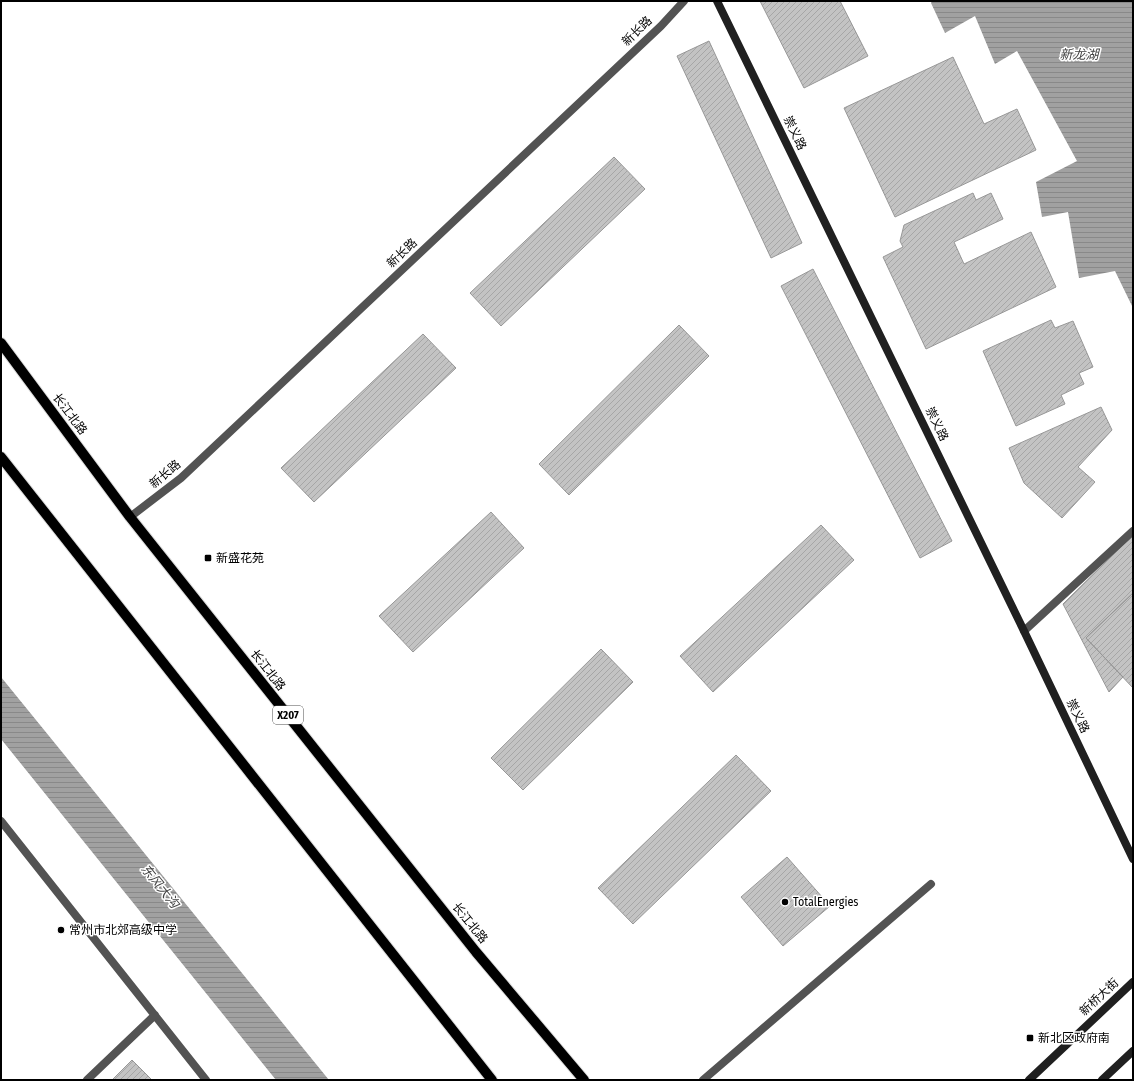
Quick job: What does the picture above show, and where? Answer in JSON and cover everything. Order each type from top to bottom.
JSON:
[{"type":"main road","name":"长江北路","points":[[1,343],[130,517],[476,952],[584,1080]]},
{"type":"main road","points":[[1,457],[492,1080]]},
{"type":"street","name":"新长路","points":[[130,517],[181,478],[660,26],[684,1]]},
{"type":"street","name":"崇义路","points":[[717,1],[1024,631],[1133,859]]},
{"type":"street","points":[[1024,631],[1133,531]]},
{"type":"street","points":[[1,821],[206,1080]]},
{"type":"street","points":[[704,1080],[931,884]]},
{"type":"street","name":"新桥大街","points":[[1029,1080],[1133,982]]},
{"type":"street","points":[[87,1080],[154,1014]]},
{"type":"street","points":[[1102,1080],[1133,1051]]},
{"type":"water","name":"新龙湖","points":[[932,1],[1133,1],[1133,308],[1115,271],[1079,278],[1068,212],[1042,217],[1036,182],[1077,161],[1017,51],[995,64],[975,16],[945,33],[931,3]]},
{"type":"water","name":"东风大沟","points":[[1,677],[329,1080],[276,1080],[1,739]]},
{"type":"building","points":[[760,1],[840,1],[868,56],[804,88]]},
{"type":"building","points":[[709,41],[802,243],[771,258],[677,56]]},
{"type":"building","points":[[953,57],[984,124],[1017,109],[1036,150],[895,217],[844,108]]},
{"type":"building","points":[[614,157],[645,189],[501,326],[470,293]]},
{"type":"building","points":[[973,193],[976,200],[991,193],[1003,219],[954,242],[964,264],[1031,232],[1056,287],[926,349],[883,257],[903,247],[900,241],[904,225]]},
{"type":"building","points":[[813,269],[952,541],[920,558],[781,286]]},
{"type":"building","points":[[1051,320],[1055,328],[1073,321],[1093,367],[1079,373],[1084,384],[1061,395],[1065,404],[1016,426],[983,351]]},
{"type":"building","points":[[679,325],[709,356],[569,495],[539,464]]},
{"type":"building","points":[[423,334],[456,368],[314,502],[281,468]]},
{"type":"building","points":[[1101,407],[1112,430],[1078,467],[1095,482],[1062,518],[1024,483],[1009,448]]},
{"type":"building","points":[[491,512],[524,548],[413,652],[379,616]]},
{"type":"building","points":[[821,525],[854,560],[713,692],[680,656]]},
{"type":"building","points":[[1133,535],[1133,593],[1086,638],[1123,677],[1109,692],[1063,604]]},
{"type":"building","points":[[1133,593],[1133,688],[1086,638]]},
{"type":"building","points":[[601,649],[633,682],[523,790],[491,758]]},
{"type":"building","points":[[736,755],[771,791],[633,924],[598,888]]},
{"type":"building","name":"TotalEnergies","points":[[787,857],[830,906],[783,946],[741,897]]},
{"type":"building","points":[[132,1060],[152,1080],[112,1080]]},
{"type":"place","name":"新盛花苑","points":[[208,558]]},
{"type":"place","name":"TotalEnergies","points":[[785,902]]},
{"type":"place","name":"常州市北郊高级中学","points":[[61,930]]},
{"type":"place","name":"新北区政府南","points":[[1030,1038]]}]
